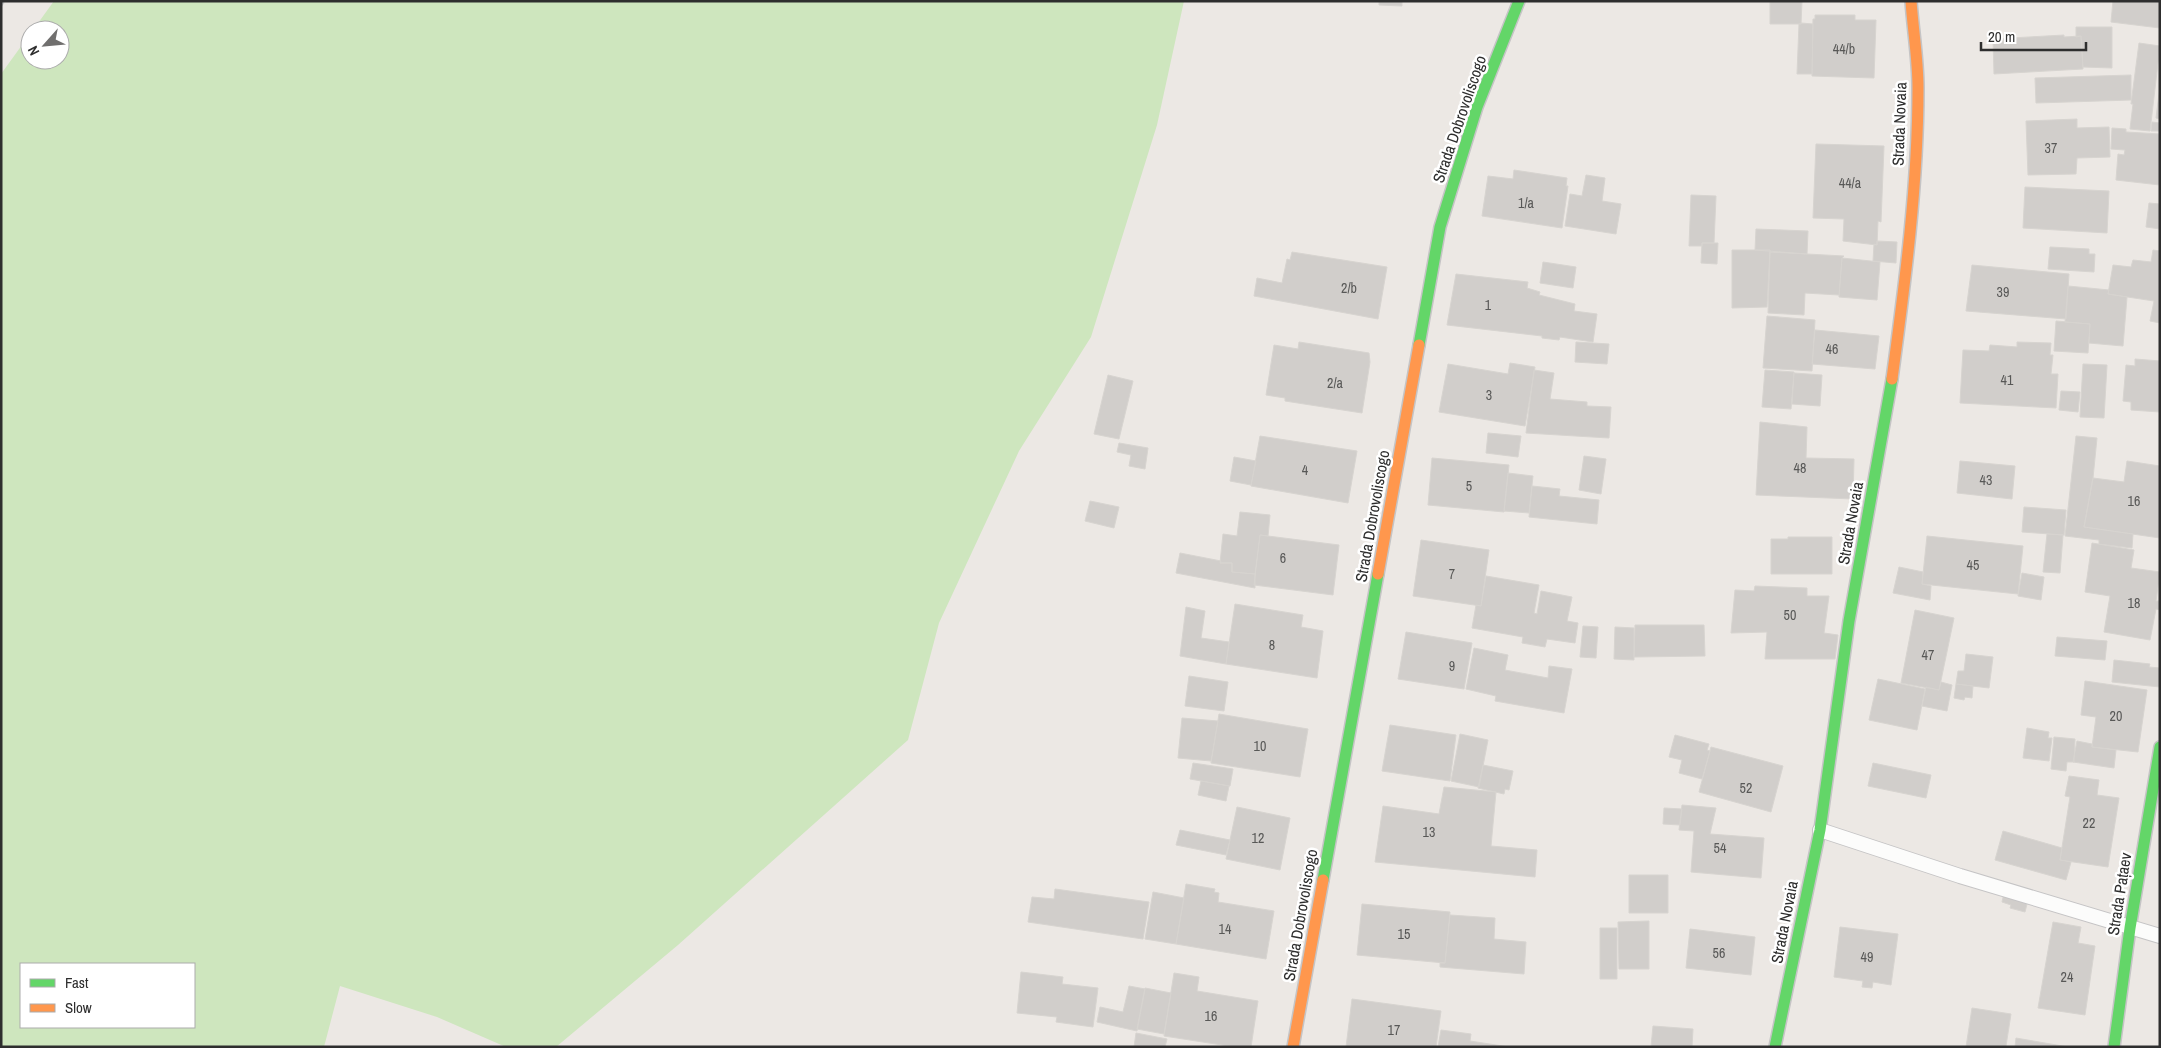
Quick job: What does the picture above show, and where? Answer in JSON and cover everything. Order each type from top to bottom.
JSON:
[{"type":"street","name":"Strada Dobrovoliscogo","points":[[1293,1047],[1440,226],[1477,107],[1518,1]]},
{"type":"street","name":"Strada Novaia","points":[[1776,1047],[1820,830],[1849,621],[1890,391],[1903,300],[1912,210],[1918,87],[1911,1]]},
{"type":"street","name":"Strada Pațaev","points":[[2114,1047],[2130,928],[2160,747]]},
{"type":"lane","points":[[1820,830],[1960,876],[2160,936]]},
{"type":"path","points":[[1,5],[4,1]]},
{"type":"green space","points":[[54,1],[1184,1],[1157,125],[1091,337],[1019,451],[939,623],[908,740],[678,945],[556,1047],[506,1047],[437,1017],[340,986],[324,1047],[1,1047],[1,74],[20,48],[20,70],[70,70],[70,20],[40,20]]},
{"type":"building","points":[[1379,1],[1402,1],[1402,6],[1379,5]]},
{"type":"building","points":[[1770,1],[1802,1],[1801,24],[1770,24]]},
{"type":"building","points":[[2113,1],[2160,1],[2160,28],[2111,22]]},
{"type":"building","points":[[1815,15],[1855,15],[1855,20],[1876,20],[1874,78],[1812,76],[1813,19],[1815,19]]},
{"type":"building","points":[[1799,24],[1813,24],[1812,74],[1797,74]]},
{"type":"building","points":[[2076,27],[2112,27],[2112,68],[2083,67],[2081,36],[2076,37]]},
{"type":"building","points":[[2064,35],[2064,37],[2081,36],[2083,69],[1994,74],[1993,39]]},
{"type":"building","points":[[2139,43],[2160,46],[2150,131],[2130,129],[2133,104],[2131,104]]},
{"type":"building","points":[[2131,75],[2131,100],[2036,103],[2035,78]]},
{"type":"building","points":[[2160,86],[2160,119],[2156,118]]},
{"type":"building","points":[[2077,119],[2077,128],[2109,127],[2110,157],[2077,158],[2076,174],[2028,175],[2026,121]]},
{"type":"building","points":[[2152,122],[2160,123],[2160,131],[2151,131]]},
{"type":"building","points":[[2112,128],[2126,129],[2126,132],[2160,134],[2160,185],[2116,180],[2118,154],[2124,155],[2125,150],[2111,149]]},
{"type":"building","points":[[1816,144],[1884,146],[1881,222],[1878,221],[1877,245],[1843,241],[1844,219],[1813,218]]},
{"type":"building","points":[[1514,170],[1567,178],[1566,186],[1568,186],[1562,228],[1482,216],[1488,176],[1513,179]]},
{"type":"building","points":[[1586,175],[1605,178],[1602,201],[1621,204],[1616,234],[1565,226],[1570,194],[1582,196]]},
{"type":"building","points":[[2025,187],[2109,191],[2107,233],[2023,228]]},
{"type":"building","points":[[1691,195],[1716,196],[1714,243],[1702,243],[1702,246],[1689,246]]},
{"type":"building","points":[[2149,203],[2160,204],[2160,229],[2146,227]]},
{"type":"building","points":[[1756,229],[1808,231],[1807,254],[1755,250]]},
{"type":"building","points":[[1877,241],[1897,242],[1896,263],[1873,261],[1874,244],[1877,245]]},
{"type":"building","points":[[1702,243],[1718,243],[1717,264],[1701,263]]},
{"type":"building","points":[[2050,247],[2089,249],[2089,254],[2095,254],[2094,272],[2048,269]]},
{"type":"building","points":[[1732,250],[1770,250],[1767,307],[1732,308]]},
{"type":"building","points":[[2153,250],[2160,251],[2160,323],[2150,321],[2154,301],[2108,294],[2113,265],[2131,267],[2133,260],[2151,262]]},
{"type":"building","points":[[1292,252],[1387,267],[1378,319],[1254,296],[1257,278],[1282,283],[1287,259],[1290,260]]},
{"type":"building","points":[[1770,252],[1844,256],[1842,258],[1839,295],[1805,293],[1804,315],[1768,313]]},
{"type":"building","points":[[1842,258],[1880,262],[1877,300],[1839,297]]},
{"type":"building","points":[[1543,262],[1576,267],[1573,288],[1540,283]]},
{"type":"building","points":[[1972,265],[2069,274],[2066,319],[1966,311]]},
{"type":"building","points":[[1456,274],[1528,282],[1527,288],[1540,292],[1539,295],[1575,304],[1574,311],[1597,314],[1593,342],[1560,337],[1559,340],[1542,338],[1542,336],[1447,325]]},
{"type":"building","points":[[2068,286],[2109,290],[2108,294],[2127,297],[2123,346],[2089,343],[2090,324],[2065,322]]},
{"type":"building","points":[[1767,316],[1815,320],[1812,371],[1763,368]]},
{"type":"building","points":[[2056,321],[2090,324],[2088,353],[2054,351]]},
{"type":"building","points":[[1815,330],[1879,336],[1875,369],[1812,364]]},
{"type":"building","points":[[1299,342],[1369,353],[1370,362],[1362,413],[1285,401],[1285,398],[1266,395],[1274,345],[1298,349]]},
{"type":"building","points":[[1576,342],[1609,344],[1607,364],[1575,362]]},
{"type":"building","points":[[2017,342],[2051,343],[2050,355],[2053,355],[2051,374],[2058,374],[2056,408],[1960,403],[1963,350],[1989,351],[1990,345],[2017,347]]},
{"type":"building","points":[[2135,359],[2160,361],[2160,412],[2131,410],[2131,402],[2123,401],[2126,365],[2135,366]]},
{"type":"building","points":[[1510,363],[1535,367],[1525,426],[1439,412],[1448,364],[1508,374]]},
{"type":"building","points":[[2083,364],[2107,365],[2104,418],[2080,417]]},
{"type":"building","points":[[1534,370],[1554,373],[1550,399],[1587,402],[1587,406],[1611,407],[1609,438],[1526,433]]},
{"type":"building","points":[[1765,370],[1794,372],[1791,409],[1762,407]]},
{"type":"building","points":[[1794,373],[1822,375],[1820,406],[1792,404]]},
{"type":"building","points":[[1108,375],[1133,381],[1119,439],[1094,434]]},
{"type":"building","points":[[2061,391],[2080,392],[2078,412],[2059,410]]},
{"type":"building","points":[[1760,422],[1807,427],[1806,458],[1854,459],[1853,499],[1756,495]]},
{"type":"building","points":[[1488,433],[1521,436],[1518,457],[1486,453]]},
{"type":"building","points":[[1260,436],[1357,451],[1348,503],[1251,486]]},
{"type":"building","points":[[2076,436],[2097,438],[2093,478],[2084,527],[2133,534],[2132,548],[2099,544],[2099,540],[2065,536]]},
{"type":"building","points":[[1119,443],[1148,448],[1145,469],[1129,466],[1131,455],[1117,452]]},
{"type":"building","points":[[1584,456],[1606,459],[1601,494],[1579,490]]},
{"type":"building","points":[[1234,457],[1256,461],[1251,485],[1230,481]]},
{"type":"building","points":[[1432,458],[1509,465],[1504,512],[1428,505]]},
{"type":"building","points":[[1960,461],[2015,466],[2012,499],[1957,493]]},
{"type":"building","points":[[2127,461],[2160,466],[2160,538],[2084,527],[2093,478],[2124,482]]},
{"type":"building","points":[[1508,473],[1533,476],[1529,513],[1504,511]]},
{"type":"building","points":[[1532,486],[1560,489],[1559,496],[1599,500],[1597,524],[1529,517]]},
{"type":"building","points":[[1090,501],[1119,507],[1114,528],[1085,521]]},
{"type":"building","points":[[2024,507],[2066,510],[2064,535],[2022,532]]},
{"type":"building","points":[[1240,512],[1270,515],[1268,536],[1260,535],[1255,574],[1232,572],[1232,563],[1220,563],[1223,534],[1237,536]]},
{"type":"building","points":[[2047,534],[2063,535],[2060,573],[2043,572]]},
{"type":"building","points":[[1260,535],[1339,545],[1333,595],[1254,585]]},
{"type":"building","points":[[1927,536],[2023,546],[2018,594],[1922,584]]},
{"type":"building","points":[[1788,537],[1832,537],[1832,574],[1771,574],[1771,539],[1788,539]]},
{"type":"building","points":[[1421,540],[1489,550],[1481,606],[1413,596]]},
{"type":"building","points":[[2092,543],[2134,550],[2131,568],[2160,572],[2156,601],[2160,601],[2160,610],[2156,609],[2150,640],[2104,632],[2110,596],[2085,592]]},
{"type":"building","points":[[1180,553],[1221,561],[1220,563],[1232,563],[1232,572],[1255,574],[1255,588],[1176,573]]},
{"type":"building","points":[[1899,567],[1923,572],[1922,584],[1931,586],[1930,600],[1893,593]]},
{"type":"building","points":[[2022,573],[2044,577],[2041,600],[2018,596]]},
{"type":"building","points":[[1486,576],[1539,585],[1534,613],[1537,614],[1541,591],[1572,597],[1567,621],[1578,623],[1575,643],[1547,639],[1545,647],[1522,643],[1523,637],[1472,628],[1476,605],[1481,606]]},
{"type":"building","points":[[1755,586],[1807,588],[1807,596],[1829,596],[1824,633],[1838,635],[1835,659],[1765,659],[1767,632],[1731,633],[1735,590],[1754,591]]},
{"type":"building","points":[[1235,604],[1303,615],[1301,627],[1323,631],[1317,678],[1226,664]]},
{"type":"building","points":[[1186,607],[1205,611],[1201,638],[1229,642],[1226,664],[1180,656]]},
{"type":"building","points":[[1915,610],[1954,618],[1939,690],[1901,683]]},
{"type":"building","points":[[1635,625],[1704,625],[1705,656],[1634,657]]},
{"type":"building","points":[[1583,626],[1598,627],[1596,658],[1580,657]]},
{"type":"building","points":[[1615,627],[1634,628],[1634,660],[1614,659]]},
{"type":"building","points":[[1406,632],[1472,643],[1464,689],[1398,679]]},
{"type":"building","points":[[2057,637],[2107,641],[2105,660],[2055,656]]},
{"type":"building","points":[[1474,648],[1508,655],[1505,670],[1548,678],[1549,666],[1572,669],[1564,713],[1495,701],[1496,696],[1466,689]]},
{"type":"building","points":[[1966,654],[1993,657],[1989,688],[1956,684],[1958,671],[1964,671]]},
{"type":"building","points":[[2114,660],[2150,664],[2149,667],[2160,668],[2160,687],[2112,682]]},
{"type":"building","points":[[1189,676],[1228,682],[1224,711],[1185,706]]},
{"type":"building","points":[[1878,679],[1925,689],[1917,730],[1869,720]]},
{"type":"building","points":[[2085,681],[2147,690],[2138,752],[2092,747],[2096,717],[2081,715]]},
{"type":"building","points":[[1941,682],[1952,685],[1947,711],[1922,706],[1926,687],[1939,690]]},
{"type":"building","points":[[1956,684],[1973,686],[1972,698],[1965,697],[1964,700],[1954,698]]},
{"type":"building","points":[[1219,714],[1308,729],[1300,777],[1211,763]]},
{"type":"building","points":[[1182,718],[1218,721],[1211,761],[1178,758]]},
{"type":"building","points":[[1390,725],[1456,735],[1450,781],[1382,771]]},
{"type":"building","points":[[2027,728],[2049,732],[2048,738],[2052,738],[2049,761],[2023,758]]},
{"type":"building","points":[[1460,734],[1488,740],[1479,787],[1451,781]]},
{"type":"building","points":[[1675,735],[1709,744],[1707,750],[1710,751],[1702,779],[1679,773],[1682,760],[1669,757]]},
{"type":"building","points":[[2054,737],[2075,739],[2074,762],[2067,762],[2066,771],[2051,769]]},
{"type":"building","points":[[2077,741],[2092,744],[2092,747],[2116,750],[2114,768],[2073,762]]},
{"type":"building","points":[[1711,747],[1783,766],[1771,812],[1699,792]]},
{"type":"building","points":[[1193,763],[1233,769],[1230,786],[1190,779]]},
{"type":"building","points":[[1873,763],[1931,775],[1926,798],[1868,786]]},
{"type":"building","points":[[1483,765],[1513,771],[1509,790],[1505,789],[1504,794],[1478,788]]},
{"type":"building","points":[[2069,776],[2099,780],[2097,795],[2119,798],[2108,867],[2060,860],[2070,797],[2065,796]]},
{"type":"building","points":[[1201,781],[1229,786],[1226,801],[1198,795]]},
{"type":"building","points":[[1444,787],[1496,792],[1491,846],[1537,850],[1535,877],[1375,862],[1383,806],[1439,814]]},
{"type":"building","points":[[1682,805],[1716,808],[1710,834],[1764,838],[1761,878],[1691,872],[1694,831],[1679,830]]},
{"type":"building","points":[[1237,807],[1290,818],[1280,870],[1226,859]]},
{"type":"building","points":[[1664,808],[1682,809],[1680,825],[1663,824]]},
{"type":"building","points":[[1180,830],[1230,840],[1226,855],[1176,845]]},
{"type":"building","points":[[2003,831],[2062,848],[2060,860],[2071,862],[2066,880],[1995,860]]},
{"type":"building","points":[[1629,875],[1668,875],[1668,913],[1629,913]]},
{"type":"building","points":[[1186,884],[1215,889],[1214,892],[1219,893],[1218,902],[1274,911],[1266,959],[1176,944]]},
{"type":"building","points":[[1055,889],[1149,902],[1143,939],[1028,922],[1032,897],[1054,899]]},
{"type":"building","points":[[1153,892],[1184,898],[1176,944],[1145,939]]},
{"type":"building","points":[[2004,893],[2028,900],[2025,912],[2010,908],[2011,905],[2002,902]]},
{"type":"building","points":[[1362,904],[1450,912],[1445,963],[1357,955]]},
{"type":"building","points":[[1450,915],[1495,918],[1494,939],[1526,942],[1524,974],[1440,967],[1440,963],[1445,963]]},
{"type":"building","points":[[1649,921],[1649,969],[1619,969],[1618,922]]},
{"type":"building","points":[[2053,922],[2081,927],[2078,943],[2095,946],[2085,1015],[2038,1008]]},
{"type":"building","points":[[1840,927],[1898,934],[1891,985],[1873,982],[1872,988],[1862,987],[1863,981],[1834,977]]},
{"type":"building","points":[[1600,928],[1617,928],[1617,979],[1600,979]]},
{"type":"building","points":[[1690,929],[1755,937],[1751,975],[1686,968]]},
{"type":"building","points":[[1021,972],[1063,977],[1062,984],[1098,988],[1093,1027],[1056,1022],[1057,1017],[1017,1013]]},
{"type":"building","points":[[1174,973],[1199,977],[1197,991],[1258,1001],[1251,1047],[1235,1047],[1164,1036]]},
{"type":"building","points":[[1129,986],[1145,989],[1137,1031],[1097,1022],[1100,1007],[1123,1012]]},
{"type":"building","points":[[1145,988],[1171,993],[1164,1034],[1137,1029]]},
{"type":"building","points":[[1352,999],[1441,1011],[1436,1047],[1346,1047]]},
{"type":"building","points":[[1972,1008],[2011,1014],[2006,1046],[1966,1047]]},
{"type":"building","points":[[1653,1026],[1693,1029],[1692,1047],[1651,1047]]},
{"type":"building","points":[[1441,1030],[1471,1034],[1470,1041],[1509,1047],[1438,1047]]},
{"type":"building","points":[[1136,1033],[1167,1039],[1165,1047],[1134,1047]]},
{"type":"building","points":[[2016,1038],[2068,1047],[2015,1047]]},
{"type":"traffic: fast","points":[[1419,345],[1440,227],[1477,107],[1519,1]]},
{"type":"traffic: fast","points":[[1775,1047],[1820,830],[1849,621],[1892,379]]},
{"type":"traffic: fast","points":[[1323,880],[1378,574]]},
{"type":"traffic: fast","points":[[2114,1047],[2130,928],[2160,747]]},
{"type":"traffic: slow","points":[[1892,379],[1906,270],[1916,161],[1918,77],[1911,1]]},
{"type":"traffic: slow","points":[[1378,574],[1419,345]]},
{"type":"traffic: slow","points":[[1293,1047],[1323,880]]}]
